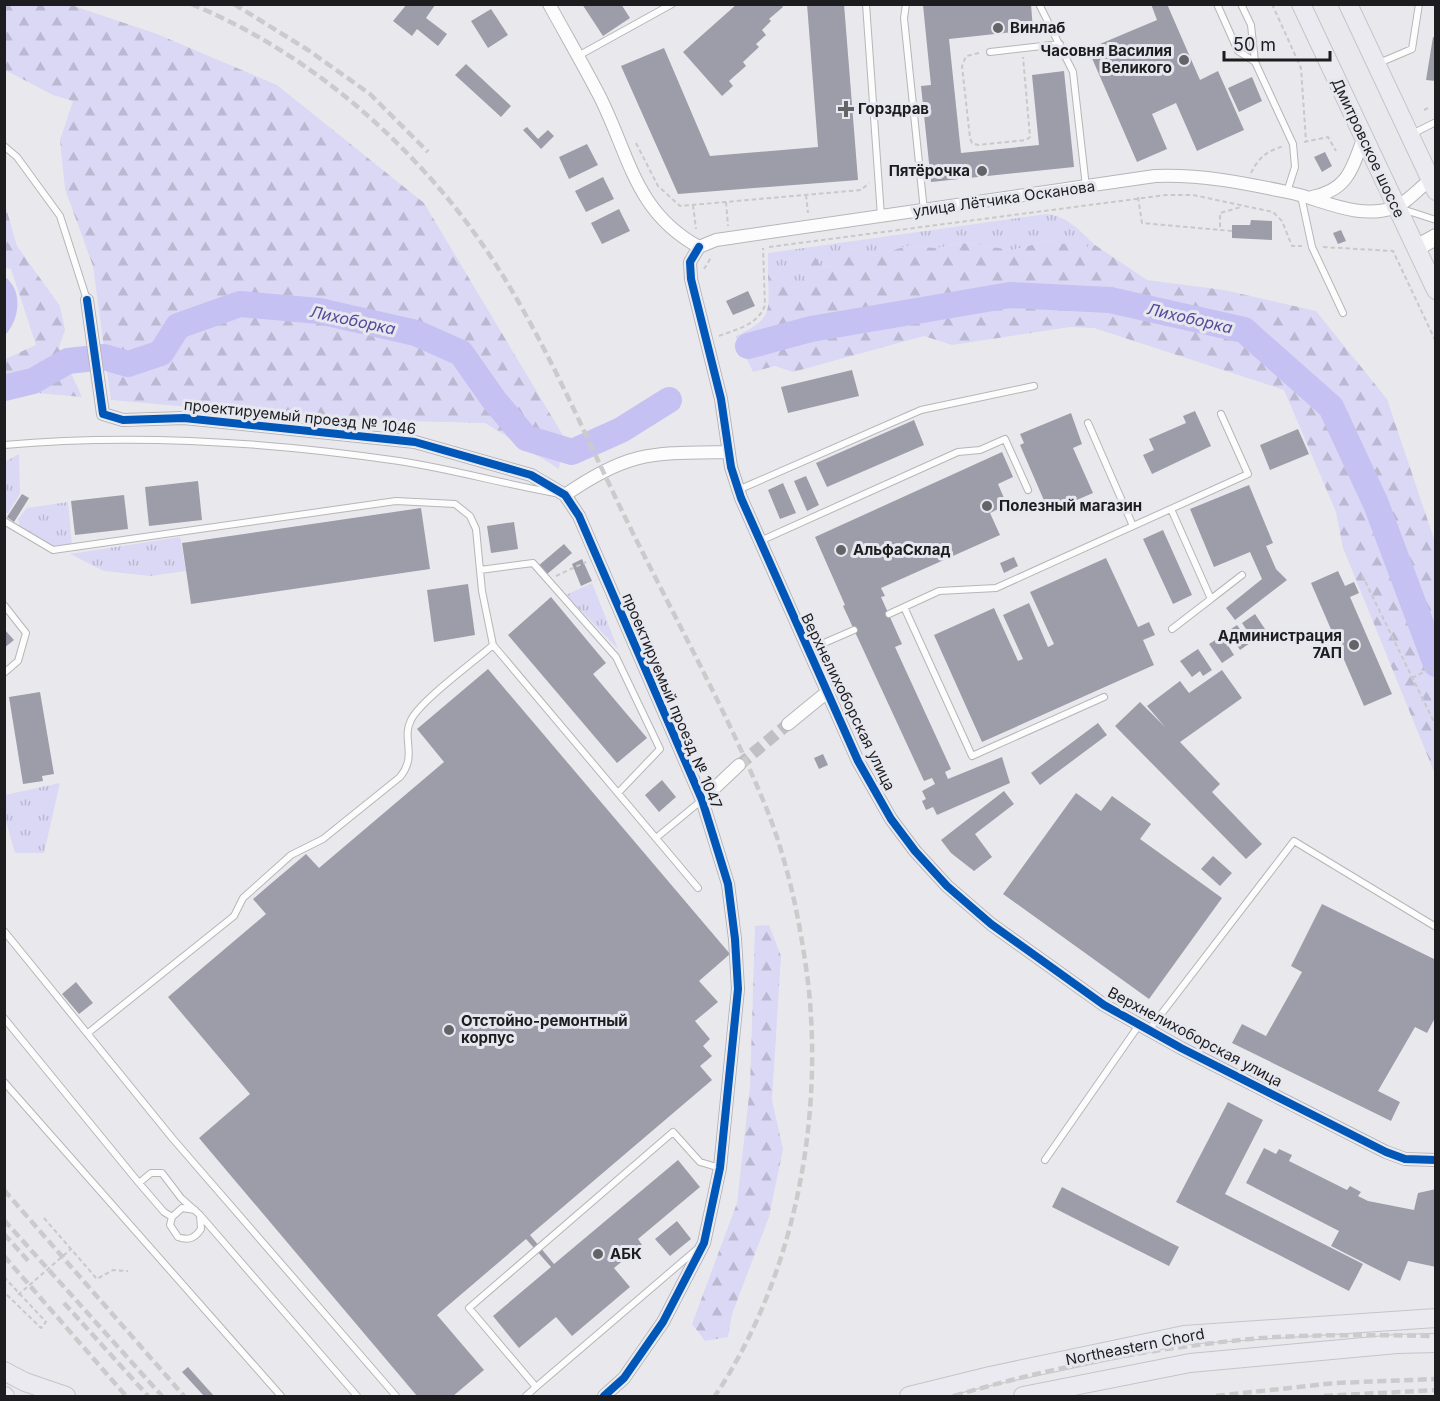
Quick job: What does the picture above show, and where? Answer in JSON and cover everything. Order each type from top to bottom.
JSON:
[{"type":"main road","name":"Дмитровское шоссе","points":[[1301,4],[1436,290]]},
{"type":"main road","points":[[1348,4],[1433,186]]},
{"type":"main road","points":[[1416,248],[1436,237]]},
{"type":"main road","name":"Northeastern Chord","points":[[909,1396],[990,1376],[1184,1335],[1436,1318]]},
{"type":"main road","name":"Northeastern Chord","points":[[1023,1396],[1190,1363],[1397,1344],[1436,1343]]},
{"type":"main road","points":[[4,1371],[25,1382],[66,1396]]},
{"type":"street","points":[[549,4],[600,98],[646,202],[679,236],[699,247]]},
{"type":"street","points":[[1305,196],[1325,194],[1343,183],[1363,139]]},
{"type":"street","name":"улица Лётчика Осканова","points":[[699,247],[729,239],[1155,176],[1187,175],[1287,192],[1344,210],[1366,212],[1395,207],[1433,186]]},
{"type":"street","name":"Верхнелихоборская улица","points":[[699,247],[690,262],[691,279],[721,399],[729,452],[738,490],[807,651],[858,761],[891,819],[915,851],[939,878],[1001,930],[1104,1005],[1144,1028],[1386,1152],[1405,1159],[1436,1160]]},
{"type":"street","name":"проектируемый проезд № 1046","points":[[87,300],[103,414],[123,420],[184,418],[415,442],[531,474],[565,495]]},
{"type":"street","points":[[565,495],[594,474],[629,458],[666,452],[729,452]]},
{"type":"street","name":"проектируемый проезд № 1047","points":[[565,495],[579,516],[702,800],[728,884],[738,979],[720,1168],[704,1243],[663,1322],[624,1378],[604,1396]]},
{"type":"street","points":[[788,724],[826,693]]},
{"type":"street","points":[[702,800],[739,765]]},
{"type":"lane","points":[[577,56],[672,4]]},
{"type":"lane","points":[[866,4],[881,217]]},
{"type":"lane","points":[[906,4],[904,18],[924,211]]},
{"type":"lane","points":[[1039,4],[1072,68],[1086,188]]},
{"type":"lane","points":[[1217,4],[1238,51],[1255,62]]},
{"type":"lane","points":[[1241,4],[1251,25],[1255,62],[1293,144],[1295,167],[1287,192]]},
{"type":"lane","points":[[1376,65],[1412,50],[1419,4]]},
{"type":"lane","points":[[990,52],[1060,45]]},
{"type":"lane","points":[[1066,86],[1075,84]]},
{"type":"lane","points":[[1409,136],[1436,122]]},
{"type":"lane","points":[[4,147],[17,157],[60,216],[87,300]]},
{"type":"lane","points":[[1305,196],[1312,246],[1343,313]]},
{"type":"lane","points":[[1395,207],[1436,220]]},
{"type":"lane","points":[[738,490],[921,410],[1034,386]]},
{"type":"lane","points":[[889,614],[939,591],[996,588],[1248,474],[1221,414]]},
{"type":"lane","points":[[1088,423],[1133,526]]},
{"type":"lane","points":[[760,542],[958,452],[980,450],[1005,439],[1028,490]]},
{"type":"lane","points":[[4,445],[106,440],[240,442],[401,461],[565,495]]},
{"type":"lane","points":[[4,521],[52,550],[396,501],[436,501],[455,504],[470,516],[476,529],[480,570],[493,645],[698,888]]},
{"type":"lane","points":[[1171,509],[1211,599]]},
{"type":"lane","points":[[480,570],[533,563],[616,657],[660,749],[618,793]]},
{"type":"lane","points":[[1172,629],[1242,575]]},
{"type":"lane","points":[[4,605],[26,633],[18,661],[4,673]]},
{"type":"lane","points":[[904,607],[972,756],[1104,697]]},
{"type":"lane","points":[[807,651],[854,630]]},
{"type":"lane","points":[[88,1033],[234,916],[243,898],[291,855],[323,839],[400,777],[407,768],[411,756],[408,727],[411,719],[429,699],[493,645]]},
{"type":"lane","points":[[656,838],[702,800]]},
{"type":"lane","points":[[1045,1160],[1144,1028],[1294,841],[1436,927]]},
{"type":"lane","points":[[4,931],[173,1138],[396,1396]]},
{"type":"lane","points":[[4,1018],[139,1183],[164,1212],[172,1217]]},
{"type":"lane","points":[[4,1082],[281,1396]]},
{"type":"lane","points":[[536,1387],[469,1308],[673,1132],[700,1162],[720,1168]]},
{"type":"lane","points":[[139,1183],[152,1173],[162,1173],[181,1198],[198,1212],[357,1396]]},
{"type":"lane","points":[[182,1208],[198,1212],[201,1229],[190,1239],[184,1239],[174,1233],[170,1225],[172,1217],[182,1208]]},
{"type":"lane","points":[[526,1396],[704,1243]]},
{"type":"path","points":[[1272,4],[1300,68],[1306,141]]},
{"type":"path","points":[[990,52],[969,54],[962,62],[970,138],[975,145],[1026,140],[1030,137],[1022,49]]},
{"type":"path","points":[[1424,110],[1430,107]]},
{"type":"path","points":[[632,136],[658,186],[680,206],[861,190],[871,182]]},
{"type":"path","points":[[806,195],[809,227]]},
{"type":"path","points":[[707,341],[757,320],[762,314],[765,305],[762,248],[1138,197],[1193,195],[1273,212],[1282,222],[1292,246],[1393,250],[1436,342]]},
{"type":"path","points":[[1138,197],[1142,223],[1232,231]]},
{"type":"path","points":[[726,202],[729,239]]},
{"type":"path","points":[[693,205],[699,247]]},
{"type":"path","points":[[1220,230],[1220,213],[1244,206]]},
{"type":"path","points":[[704,279],[708,262],[721,252]]},
{"type":"path","points":[[549,580],[584,563]]},
{"type":"path","points":[[1362,575],[1436,726]]},
{"type":"path","points":[[1412,678],[1436,666]]},
{"type":"path","points":[[45,1218],[97,1279],[113,1270],[128,1271]]},
{"type":"path","points":[[18,1295],[71,1249]]},
{"type":"path","points":[[4,1277],[18,1295],[46,1322],[41,1328],[4,1292]]},
{"type":"green space","points":[[4,5],[71,5],[157,34],[277,85],[424,203],[564,437],[559,469],[485,423],[324,419],[111,400],[93,266],[65,189],[60,140],[73,101],[53,95],[5,70]]},
{"type":"green space","points":[[4,201],[17,246],[60,306],[65,330],[59,347],[82,397],[5,390],[5,359],[36,345],[11,269],[5,268]]},
{"type":"green space","points":[[1046,214],[1067,221],[1095,245],[1087,247],[1046,241],[1013,250],[962,243],[937,248],[906,246],[876,256],[854,248],[844,251],[837,266],[821,267],[801,286],[792,288],[768,273],[768,253]]},
{"type":"green space","points":[[1046,241],[1087,247],[1095,245],[1147,280],[1224,290],[1316,311],[1387,399],[1435,542],[1435,774],[1343,548],[1336,512],[1284,390],[1094,328],[1070,327],[952,345],[924,336],[793,372],[775,366],[753,372],[736,336],[763,319],[769,297],[768,273],[792,288],[801,286],[812,257],[816,258],[821,267],[836,266],[844,251],[854,248],[876,256],[906,246],[937,248],[962,243],[1013,250]]},
{"type":"green space","points":[[19,454],[20,494],[8,513],[5,513],[5,462]]},
{"type":"green space","points":[[68,502],[72,545],[52,547],[20,527],[18,519],[27,508]]},
{"type":"green space","points":[[180,537],[186,571],[150,576],[104,571],[70,554]]},
{"type":"green space","points":[[592,583],[618,649],[566,595]]},
{"type":"green space","points":[[60,783],[44,853],[15,853],[5,818],[5,795]]},
{"type":"green space","points":[[769,925],[781,956],[772,1100],[783,1149],[769,1217],[732,1314],[728,1337],[705,1341],[692,1324],[737,1203],[750,1087],[755,926]]},
{"type":"shaded area","points":[[5,277],[15,290],[17,306],[14,322],[5,335]]},
{"type":"building","points":[[407,4],[435,5],[426,18],[447,34],[438,46],[417,29],[412,36],[393,21]]},
{"type":"building","points":[[582,4],[621,4],[630,18],[603,36]]},
{"type":"building","points":[[737,4],[781,4],[783,7],[769,19],[771,21],[762,30],[766,35],[756,44],[759,47],[743,62],[746,66],[729,81],[733,86],[722,96],[683,52]]},
{"type":"building","points":[[807,4],[844,4],[858,180],[678,194],[621,66],[664,48],[710,156],[818,147]]},
{"type":"building","points":[[1031,4],[1033,30],[949,39],[961,153],[1039,145],[1032,75],[1064,71],[1074,167],[931,182],[921,86],[931,85],[923,5]]},
{"type":"building","points":[[1151,4],[1167,4],[1200,80],[1218,71],[1244,130],[1197,151],[1176,103],[1152,114],[1167,149],[1137,162],[1088,49],[1157,20]]},
{"type":"building","points":[[491,9],[508,35],[488,48],[471,21]]},
{"type":"building","points":[[1433,37],[1436,37],[1436,81],[1426,80]]},
{"type":"building","points":[[466,64],[511,106],[501,117],[455,75]]},
{"type":"building","points":[[1252,77],[1262,101],[1239,112],[1228,88]]},
{"type":"building","points":[[527,127],[538,139],[548,130],[554,136],[541,149],[523,130]]},
{"type":"building","points":[[587,144],[598,165],[569,179],[559,157]]},
{"type":"building","points":[[1325,152],[1332,166],[1322,172],[1314,157]]},
{"type":"building","points":[[603,177],[614,199],[586,212],[575,191]]},
{"type":"building","points":[[619,209],[630,231],[602,244],[591,223]]},
{"type":"building","points":[[1251,220],[1272,221],[1272,240],[1232,238],[1232,225],[1250,225]]},
{"type":"building","points":[[1341,230],[1346,241],[1338,244],[1333,233]]},
{"type":"building","points":[[748,291],[755,306],[733,315],[726,301]]},
{"type":"building","points":[[852,370],[859,396],[788,413],[781,387]]},
{"type":"building","points":[[1195,411],[1211,446],[1152,474],[1143,455],[1154,450],[1149,439],[1186,423],[1183,416]]},
{"type":"building","points":[[1071,413],[1082,444],[1073,448],[1093,493],[1049,512],[1020,445],[1024,443],[1020,434]]},
{"type":"building","points":[[914,420],[924,445],[827,487],[816,463]]},
{"type":"building","points":[[1298,429],[1309,454],[1270,470],[1260,445]]},
{"type":"building","points":[[1002,452],[1013,477],[998,484],[1007,505],[990,513],[1000,535],[881,588],[885,596],[881,597],[902,644],[895,647],[951,769],[945,772],[948,779],[1002,757],[1010,783],[937,815],[933,807],[926,810],[922,801],[926,799],[922,791],[935,784],[932,778],[924,781],[843,606],[845,605],[815,537]]},
{"type":"building","points":[[806,476],[819,505],[807,511],[794,481]]},
{"type":"building","points":[[198,481],[202,520],[149,526],[145,487]]},
{"type":"building","points":[[783,483],[796,513],[780,519],[768,490]]},
{"type":"building","points":[[1249,485],[1273,543],[1266,546],[1276,569],[1287,580],[1235,620],[1226,608],[1262,579],[1250,552],[1214,567],[1190,509]]},
{"type":"building","points":[[22,494],[29,498],[14,522],[7,517]]},
{"type":"building","points":[[124,495],[128,529],[75,535],[71,501]]},
{"type":"building","points":[[421,508],[430,569],[191,604],[182,543]]},
{"type":"building","points":[[514,522],[518,549],[491,553],[487,526]]},
{"type":"building","points":[[1163,530],[1192,595],[1173,604],[1143,539]]},
{"type":"building","points":[[564,544],[572,553],[546,575],[538,566]]},
{"type":"building","points":[[1014,557],[1018,566],[1004,573],[1000,563]]},
{"type":"building","points":[[1106,558],[1138,627],[1149,622],[1155,635],[1143,640],[1154,665],[982,742],[934,635],[994,608],[1018,661],[1023,659],[1003,615],[1029,603],[1048,647],[1054,644],[1030,592]]},
{"type":"building","points":[[582,559],[592,581],[581,586],[572,564]]},
{"type":"building","name":"Администрация 7АП","points":[[1338,571],[1345,586],[1354,582],[1359,593],[1350,597],[1392,694],[1364,706],[1311,583]]},
{"type":"building","points":[[468,584],[475,635],[434,642],[427,590]]},
{"type":"building","points":[[551,597],[606,663],[593,674],[647,738],[617,763],[508,635]]},
{"type":"building","points":[[1255,614],[1267,632],[1254,641],[1242,623]]},
{"type":"building","points":[[1237,625],[1250,643],[1240,650],[1228,631]]},
{"type":"building","points":[[4,629],[14,640],[4,648]]},
{"type":"building","points":[[1222,636],[1234,655],[1222,663],[1209,644]]},
{"type":"building","points":[[1198,649],[1212,670],[1203,676],[1200,671],[1192,677],[1180,661]]},
{"type":"building","name":"Отстойно-ремонтный корпус","points":[[488,669],[730,954],[699,981],[718,1002],[695,1021],[710,1039],[703,1046],[712,1056],[700,1066],[712,1080],[530,1235],[554,1264],[678,1160],[700,1187],[638,1239],[642,1245],[614,1268],[630,1287],[572,1336],[556,1317],[519,1348],[493,1316],[551,1267],[526,1239],[437,1315],[484,1370],[453,1396],[417,1396],[199,1138],[250,1094],[168,997],[266,914],[253,899],[274,881],[306,854],[319,868],[444,762],[417,729]]},
{"type":"building","points":[[1222,670],[1242,698],[1180,742],[1220,784],[1212,792],[1262,844],[1246,859],[1115,726],[1140,702],[1165,727],[1147,706],[1180,681],[1189,693]]},
{"type":"building","points":[[40,692],[54,774],[42,776],[43,781],[23,784],[9,697]]},
{"type":"building","points":[[1098,723],[1107,735],[1040,785],[1031,773]]},
{"type":"building","points":[[823,754],[828,765],[819,769],[814,758]]},
{"type":"building","points":[[662,780],[676,797],[659,812],[645,795]]},
{"type":"building","points":[[1004,791],[1014,804],[975,834],[992,857],[974,871],[951,853],[941,840]]},
{"type":"building","points":[[1076,793],[1101,811],[1112,796],[1151,824],[1140,839],[1222,898],[1149,999],[1003,894]]},
{"type":"building","points":[[1213,856],[1232,873],[1220,886],[1201,869]]},
{"type":"building","points":[[1322,904],[1436,960],[1436,1016],[1427,1033],[1415,1027],[1378,1091],[1400,1102],[1391,1121],[1232,1043],[1242,1024],[1266,1036],[1302,972],[1291,966]]},
{"type":"building","points":[[76,982],[93,1003],[79,1014],[62,994]]},
{"type":"building","points":[[1228,1102],[1263,1120],[1225,1194],[1363,1264],[1349,1291],[1176,1202]]},
{"type":"building","points":[[1264,1148],[1276,1154],[1279,1149],[1292,1155],[1289,1161],[1347,1190],[1350,1186],[1361,1192],[1358,1196],[1368,1201],[1414,1210],[1418,1193],[1436,1189],[1436,1267],[1408,1261],[1400,1281],[1331,1246],[1339,1231],[1246,1183]]},
{"type":"building","points":[[1062,1187],[1179,1247],[1169,1266],[1052,1207]]},
{"type":"building","points":[[677,1221],[691,1239],[670,1256],[655,1239]]},
{"type":"building","points":[[188,1367],[214,1396],[204,1396],[182,1372]]},
{"type":"waterway","name":"Лихоборка","points":[[748,346],[811,329],[1010,295],[1110,300],[1244,330],[1331,407],[1376,504],[1436,664]]},
{"type":"waterway","name":"Лихоборка","points":[[4,388],[33,381],[68,361],[104,357],[128,364],[161,353],[178,326],[240,304],[319,311],[416,333],[461,353],[494,400],[526,438],[572,452],[621,430],[669,400]]},
{"type":"tunnel","points":[[739,765],[788,724]]},
{"type":"railway","points":[[191,4],[262,39],[329,84],[360,109],[418,164],[472,230],[521,307],[564,389],[730,727],[763,800],[792,889],[801,935],[808,982],[812,1035],[811,1089],[806,1143],[797,1197],[783,1250],[765,1301],[742,1350],[715,1396]]},
{"type":"railway","points":[[234,4],[308,50],[370,94],[428,152]]},
{"type":"railway","points":[[4,1190],[184,1396]]},
{"type":"railway","points":[[4,1220],[162,1396]]},
{"type":"railway","points":[[4,1234],[31,1264]]},
{"type":"railway","points":[[4,1256],[126,1396]]},
{"type":"railway","points":[[64,1303],[148,1396]]},
{"type":"railway","points":[[954,1396],[1106,1359],[1223,1342],[1262,1338],[1349,1335],[1436,1336]]},
{"type":"railway","points":[[1216,1396],[1335,1383],[1436,1379]]},
{"type":"railway","points":[[1324,1396],[1436,1390]]},
{"type":"cycle path","points":[[699,247],[690,262],[691,279],[721,399],[731,467],[741,498],[858,761],[891,819],[915,851],[947,886],[991,924],[1104,1005],[1181,1048],[1386,1152],[1405,1159],[1436,1160]]},
{"type":"cycle path","points":[[87,300],[103,414],[123,420],[184,418],[415,442],[531,475],[565,495],[579,516],[702,800],[728,884],[738,989],[720,1168],[704,1243],[663,1322],[624,1378],[604,1396]]},
{"type":"place","name":"Винлаб","points":[[998,28]]},
{"type":"place","name":"Часовня Василия Великого","points":[[1184,60]]},
{"type":"place","name":"Горздрав","points":[[846,109]]},
{"type":"place","name":"Пятёрочка","points":[[982,171]]},
{"type":"place","name":"Полезный магазин","points":[[987,506]]},
{"type":"place","name":"АльфаСклад","points":[[841,550]]},
{"type":"place","name":"Администрация 7АП","points":[[1354,645]]},
{"type":"place","name":"Отстойно-ремонтный корпус","points":[[449,1030]]},
{"type":"place","name":"АБК","points":[[598,1254]]}]
